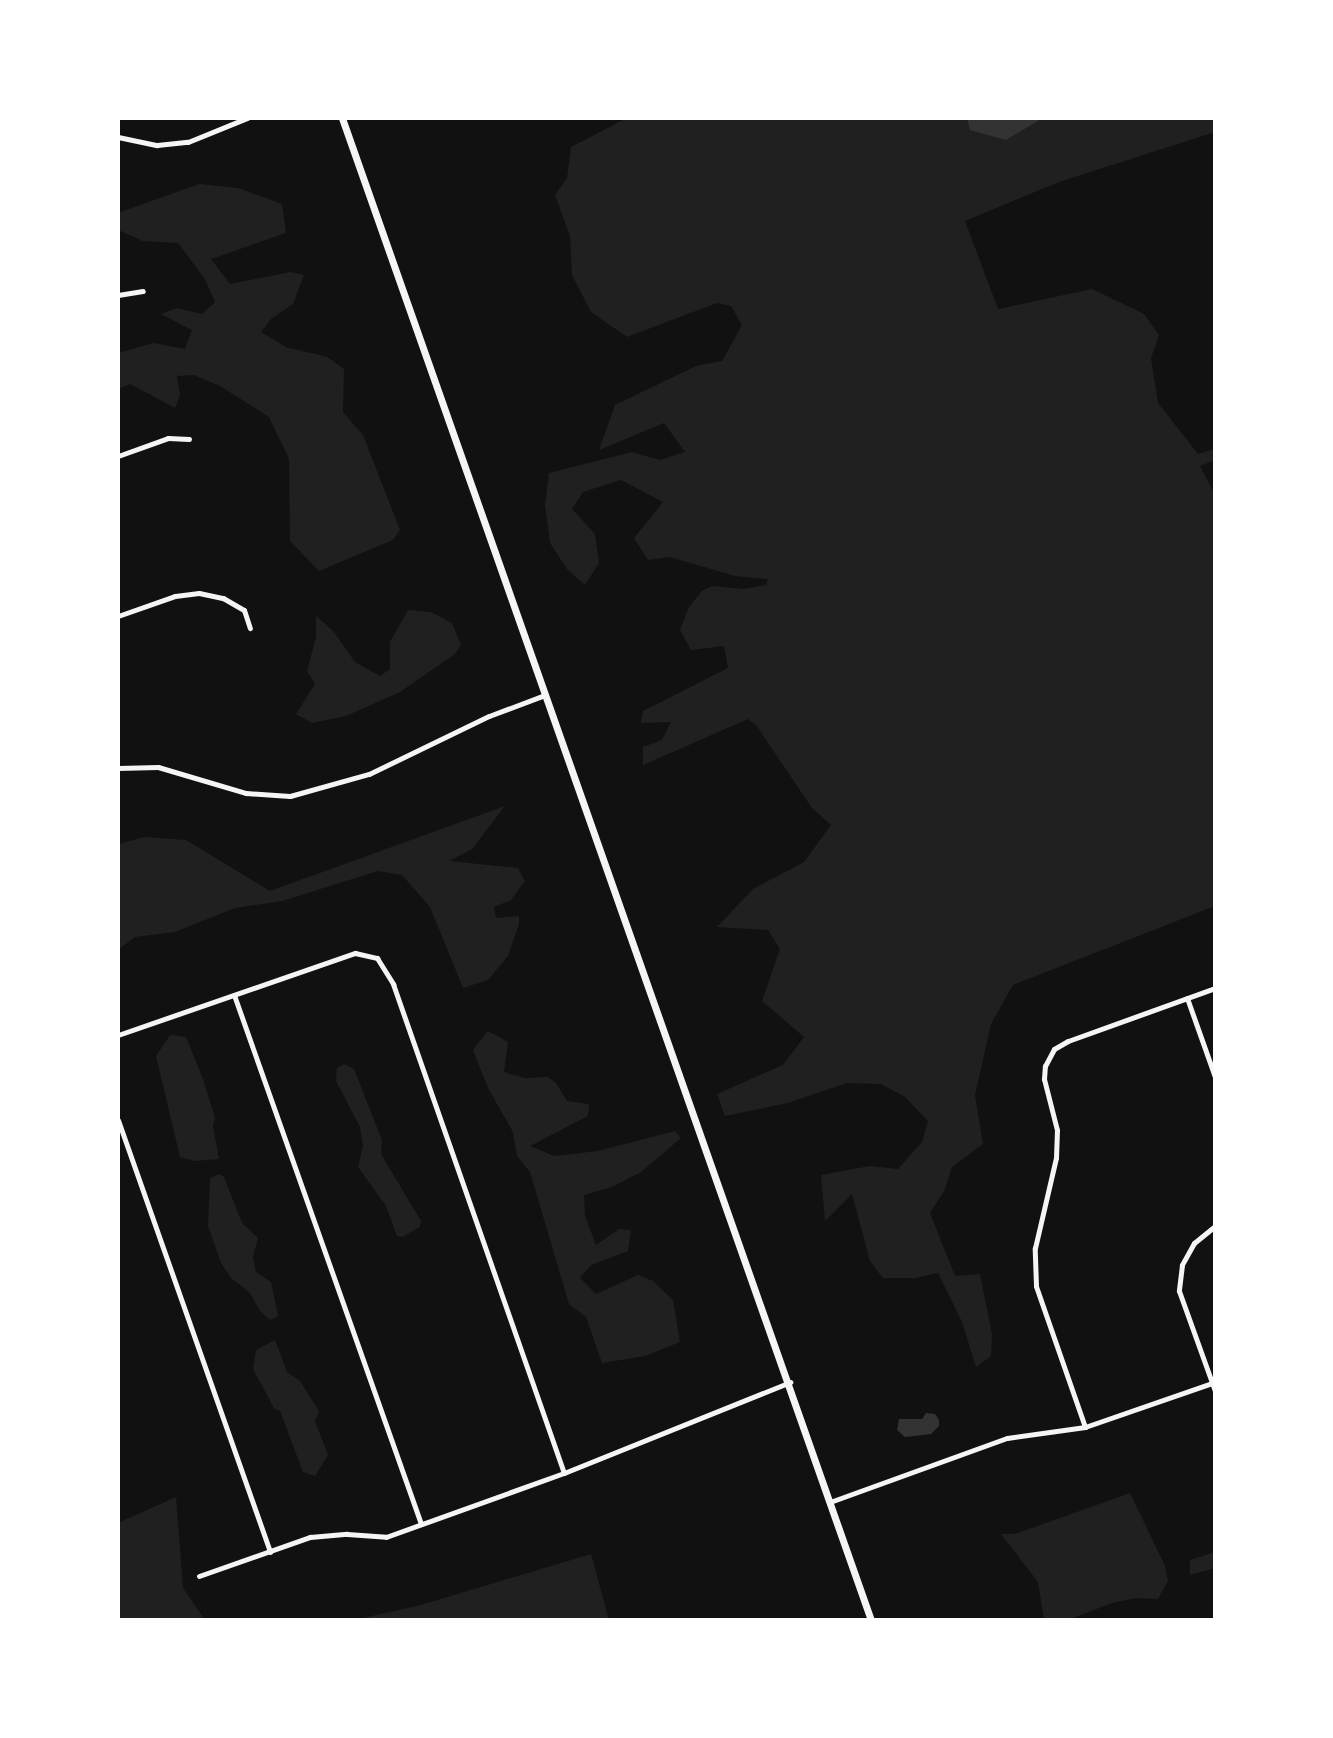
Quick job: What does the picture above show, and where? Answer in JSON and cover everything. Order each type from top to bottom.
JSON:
[{"type":"main road","points":[[342,118],[548,694],[871,1620]]},
{"type":"street","points":[[118,137],[157,145],[188,142],[247,118]]},
{"type":"street","points":[[118,295],[143,291]]},
{"type":"street","points":[[118,456],[168,438],[189,439]]},
{"type":"street","points":[[118,616],[175,596],[199,593],[223,598],[244,610],[250,628]]},
{"type":"street","points":[[118,768],[158,767],[246,793],[290,796],[369,774],[489,716],[548,694]]},
{"type":"street","points":[[118,1035],[355,953],[377,958],[393,984],[564,1473]]},
{"type":"street","points":[[1085,1427],[1036,1286],[1035,1248],[1056,1158],[1057,1130],[1044,1079],[1045,1066],[1054,1049],[1068,1041],[1215,988]]},
{"type":"street","points":[[234,995],[421,1524]]},
{"type":"street","points":[[1187,998],[1215,1077]]},
{"type":"street","points":[[118,1120],[270,1552]]},
{"type":"street","points":[[1215,1226],[1194,1243],[1182,1265],[1179,1291],[1215,1391]]},
{"type":"street","points":[[199,1576],[310,1537],[347,1534],[386,1537],[564,1473],[790,1382]]},
{"type":"street","points":[[829,1503],[1007,1438],[1085,1427],[1214,1383]]},
{"type":"shaded area","points":[[627,118],[1215,118],[1215,132],[1059,182],[965,221],[998,309],[1092,289],[1144,314],[1159,335],[1151,358],[1158,403],[1198,454],[1215,449],[1215,460],[1200,466],[1215,495],[1215,906],[1013,985],[991,1024],[975,1095],[983,1144],[952,1167],[944,1191],[930,1213],[955,1276],[980,1274],[992,1334],[991,1356],[976,1367],[962,1322],[938,1273],[915,1278],[883,1278],[870,1261],[852,1194],[825,1221],[821,1175],[870,1166],[898,1169],[922,1142],[928,1121],[905,1097],[881,1084],[847,1083],[788,1103],[725,1116],[717,1094],[783,1065],[804,1037],[762,1001],[780,949],[768,930],[717,927],[753,889],[804,862],[831,825],[812,808],[756,725],[748,719],[643,765],[643,747],[662,740],[671,722],[641,723],[643,711],[728,668],[724,646],[691,650],[680,630],[689,607],[702,591],[712,586],[744,589],[766,585],[768,579],[735,576],[670,557],[648,560],[634,538],[663,502],[621,480],[583,492],[572,509],[595,534],[599,563],[585,585],[567,569],[550,543],[545,505],[549,473],[632,452],[660,460],[685,452],[664,423],[599,450],[615,405],[696,366],[722,361],[742,325],[731,306],[717,303],[627,337],[591,312],[572,275],[570,236],[555,195],[567,178],[571,147]]},
{"type":"shaded area","points":[[967,118],[1043,118],[1006,140],[970,130]]},
{"type":"shaded area","points":[[199,184],[238,188],[282,204],[286,233],[211,259],[230,284],[291,272],[304,275],[293,304],[271,319],[261,332],[286,347],[327,357],[344,369],[343,412],[363,435],[400,530],[393,540],[319,571],[290,541],[289,459],[269,417],[220,386],[194,375],[177,376],[180,395],[175,408],[130,384],[118,389],[118,353],[154,343],[185,349],[192,330],[161,314],[177,308],[202,314],[215,302],[205,279],[178,243],[143,241],[118,230],[118,213]]},
{"type":"shaded area","points":[[408,610],[431,612],[452,623],[461,645],[455,654],[400,692],[346,716],[312,723],[296,714],[315,684],[307,671],[316,637],[316,616],[333,631],[355,662],[380,676],[390,669],[390,642]]},
{"type":"shaded area","points":[[505,806],[472,849],[449,861],[518,868],[525,881],[511,900],[494,907],[496,918],[519,916],[519,924],[508,956],[488,980],[463,988],[430,907],[402,875],[378,871],[282,901],[235,908],[175,932],[135,937],[118,950],[118,844],[145,837],[186,840],[270,891]]},
{"type":"shaded area","points":[[488,1031],[508,1042],[504,1072],[525,1078],[548,1077],[556,1083],[567,1101],[589,1104],[588,1116],[530,1146],[554,1156],[598,1151],[675,1131],[681,1138],[641,1172],[612,1187],[584,1195],[585,1216],[596,1245],[619,1229],[631,1230],[628,1251],[591,1265],[580,1278],[596,1294],[638,1275],[653,1281],[673,1300],[680,1342],[645,1356],[602,1363],[586,1317],[569,1304],[530,1172],[517,1156],[513,1132],[488,1088],[473,1050]]},
{"type":"shaded area","points":[[170,1035],[186,1037],[203,1079],[215,1117],[213,1126],[219,1159],[195,1161],[180,1157],[156,1056]]},
{"type":"shaded area","points":[[344,1064],[354,1069],[382,1140],[381,1154],[421,1221],[420,1227],[402,1237],[397,1236],[386,1206],[358,1167],[363,1146],[360,1127],[336,1081],[337,1068]]},
{"type":"shaded area","points":[[219,1174],[224,1177],[242,1223],[258,1238],[253,1257],[256,1272],[271,1282],[278,1316],[270,1320],[260,1311],[250,1293],[231,1278],[221,1263],[208,1226],[210,1178]]},
{"type":"shaded area","points":[[275,1340],[287,1372],[300,1381],[319,1411],[315,1421],[328,1455],[315,1476],[303,1472],[280,1411],[274,1408],[253,1369],[256,1350]]},
{"type":"shaded area","points":[[926,1413],[935,1414],[939,1420],[939,1426],[931,1434],[905,1437],[897,1430],[899,1419],[922,1419]]},
{"type":"shaded area","points":[[1130,1493],[1165,1566],[1168,1581],[1158,1599],[1135,1598],[1112,1603],[1068,1620],[1044,1620],[1038,1582],[1001,1534],[1015,1534]]},
{"type":"shaded area","points":[[176,1497],[183,1588],[205,1620],[118,1620],[118,1523]]},
{"type":"shaded area","points":[[1215,1552],[1215,1568],[1190,1575],[1190,1560]]},
{"type":"shaded area","points":[[591,1554],[609,1620],[354,1620],[421,1605]]}]
